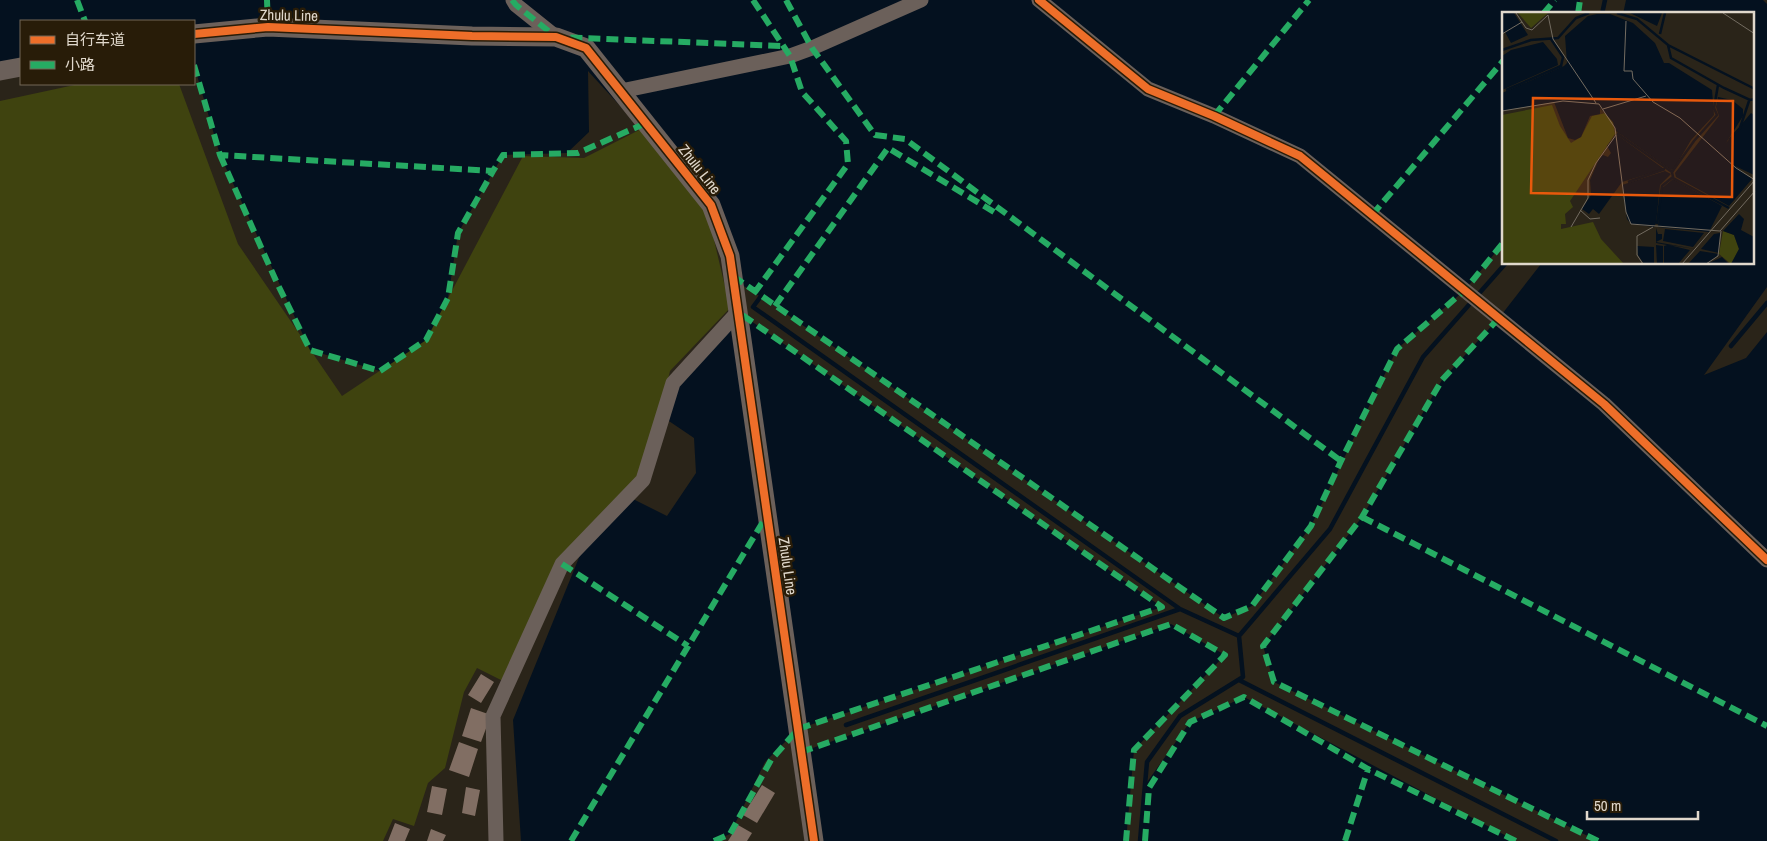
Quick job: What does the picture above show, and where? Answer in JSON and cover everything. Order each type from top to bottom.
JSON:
[{"type":"street","points":[[513,0],[516,5],[556,37]]},
{"type":"street","points":[[621,91],[799,52],[921,0]]},
{"type":"street","points":[[1039,0],[1148,89],[1214,116],[1300,156],[1604,404],[1767,560]]},
{"type":"street","name":"Zhulu Line","points":[[195,34],[268,27],[472,36],[556,37],[586,48],[711,205],[730,256],[814,841]]},
{"type":"street","points":[[0,71],[20,67]]},
{"type":"street","points":[[496,841],[493,716],[562,564],[643,480],[673,382],[738,312]]},
{"type":"green space","points":[[74,85],[179,85],[238,244],[342,396],[426,340],[523,156],[584,158],[645,127],[707,210],[730,308],[670,371],[643,480],[556,565],[505,682],[477,668],[464,692],[445,768],[428,783],[414,826],[393,819],[383,841],[0,841],[0,101]]},
{"type":"water","points":[[0,0],[1580,0],[1578,12],[1502,12],[1502,244],[1465,290],[1397,349],[1311,526],[1252,606],[1224,618],[775,306],[733,279],[711,205],[588,71],[589,132],[567,153],[503,155],[458,233],[448,298],[426,340],[380,371],[310,350],[220,155],[195,68],[195,20],[20,20],[20,67],[0,71]]},
{"type":"water","points":[[1626,0],[1763,0],[1767,4],[1767,287],[1704,375],[1746,358],[1767,332],[1767,841],[1598,841],[1274,682],[1263,646],[1362,517],[1442,380],[1499,318],[1540,265],[1754,265],[1754,12],[1623,12]]},
{"type":"water","points":[[738,312],[1162,607],[798,729],[765,762],[730,834],[714,841],[521,841],[513,720],[589,533],[627,496],[667,516],[696,473],[694,438],[663,417],[673,383]]},
{"type":"water","points":[[1171,624],[1225,655],[1134,750],[1126,841],[814,841],[801,752]]},
{"type":"water","points":[[1244,697],[1516,841],[1142,841],[1145,785],[1190,722]]},
{"type":"building","points":[[481,674],[494,682],[481,703],[468,695]]},
{"type":"building","points":[[471,708],[491,715],[481,742],[462,736]]},
{"type":"building","points":[[459,742],[478,749],[469,777],[449,770]]},
{"type":"building","points":[[762,785],[775,793],[757,823],[743,815]]},
{"type":"building","points":[[432,786],[447,789],[442,815],[427,812]]},
{"type":"building","points":[[466,787],[480,790],[475,816],[462,813]]},
{"type":"building","points":[[395,823],[410,829],[405,841],[388,841]]},
{"type":"building","points":[[738,825],[752,833],[747,841],[728,841]]},
{"type":"building","points":[[431,829],[446,835],[443,841],[427,841]]},
{"type":"waterway","points":[[1602,12],[1605,0]]},
{"type":"waterway","points":[[1140,841],[1147,762],[1180,716],[1243,677],[1239,636],[1330,529],[1423,357],[1504,265]]},
{"type":"waterway","points":[[764,292],[753,307],[1180,609],[1239,636]]},
{"type":"waterway","points":[[1731,346],[1767,303]]},
{"type":"waterway","points":[[846,725],[1180,609]]},
{"type":"waterway","points":[[1239,680],[1556,841]]},
{"type":"marked path","points":[[77,0],[85,20]]},
{"type":"marked path","points":[[267,0],[268,27]]},
{"type":"marked path","points":[[512,0],[556,37],[783,46]]},
{"type":"marked path","points":[[753,0],[790,56],[802,92],[846,141],[848,164],[755,292]]},
{"type":"marked path","points":[[786,0],[812,48],[875,135],[905,139],[1341,461]]},
{"type":"marked path","points":[[1214,116],[1309,0]]},
{"type":"marked path","points":[[1545,12],[1555,0]]},
{"type":"marked path","points":[[1578,12],[1580,0]]},
{"type":"marked path","points":[[1372,215],[1502,62]]},
{"type":"marked path","points":[[195,68],[220,155],[493,171],[503,155],[578,153],[646,123]]},
{"type":"marked path","points":[[775,306],[888,148],[999,215]]},
{"type":"marked path","points":[[220,155],[277,283],[310,350],[380,371],[426,340],[448,298],[458,233],[493,171]]},
{"type":"marked path","points":[[733,276],[1224,618],[1252,606],[1311,526],[1397,349],[1465,290],[1502,244]]},
{"type":"marked path","points":[[714,841],[730,834],[771,760],[798,729],[1162,607],[738,312]]},
{"type":"marked path","points":[[1499,318],[1442,380],[1362,517],[1263,646],[1274,682],[1598,841]]},
{"type":"marked path","points":[[571,841],[767,515]]},
{"type":"marked path","points":[[1362,517],[1767,726]]},
{"type":"marked path","points":[[562,564],[688,646]]},
{"type":"marked path","points":[[801,752],[1171,624],[1225,655],[1134,750],[1126,841]]},
{"type":"marked path","points":[[1145,841],[1149,788],[1190,722],[1244,697],[1368,769],[1516,841]]},
{"type":"marked path","points":[[1345,841],[1368,769]]},
{"type":"cycle path","points":[[1039,0],[1148,89],[1214,116],[1300,156],[1604,404],[1767,560]]},
{"type":"cycle path","points":[[195,34],[268,27],[472,36],[556,37],[586,48],[711,205],[730,256],[814,841]]}]
